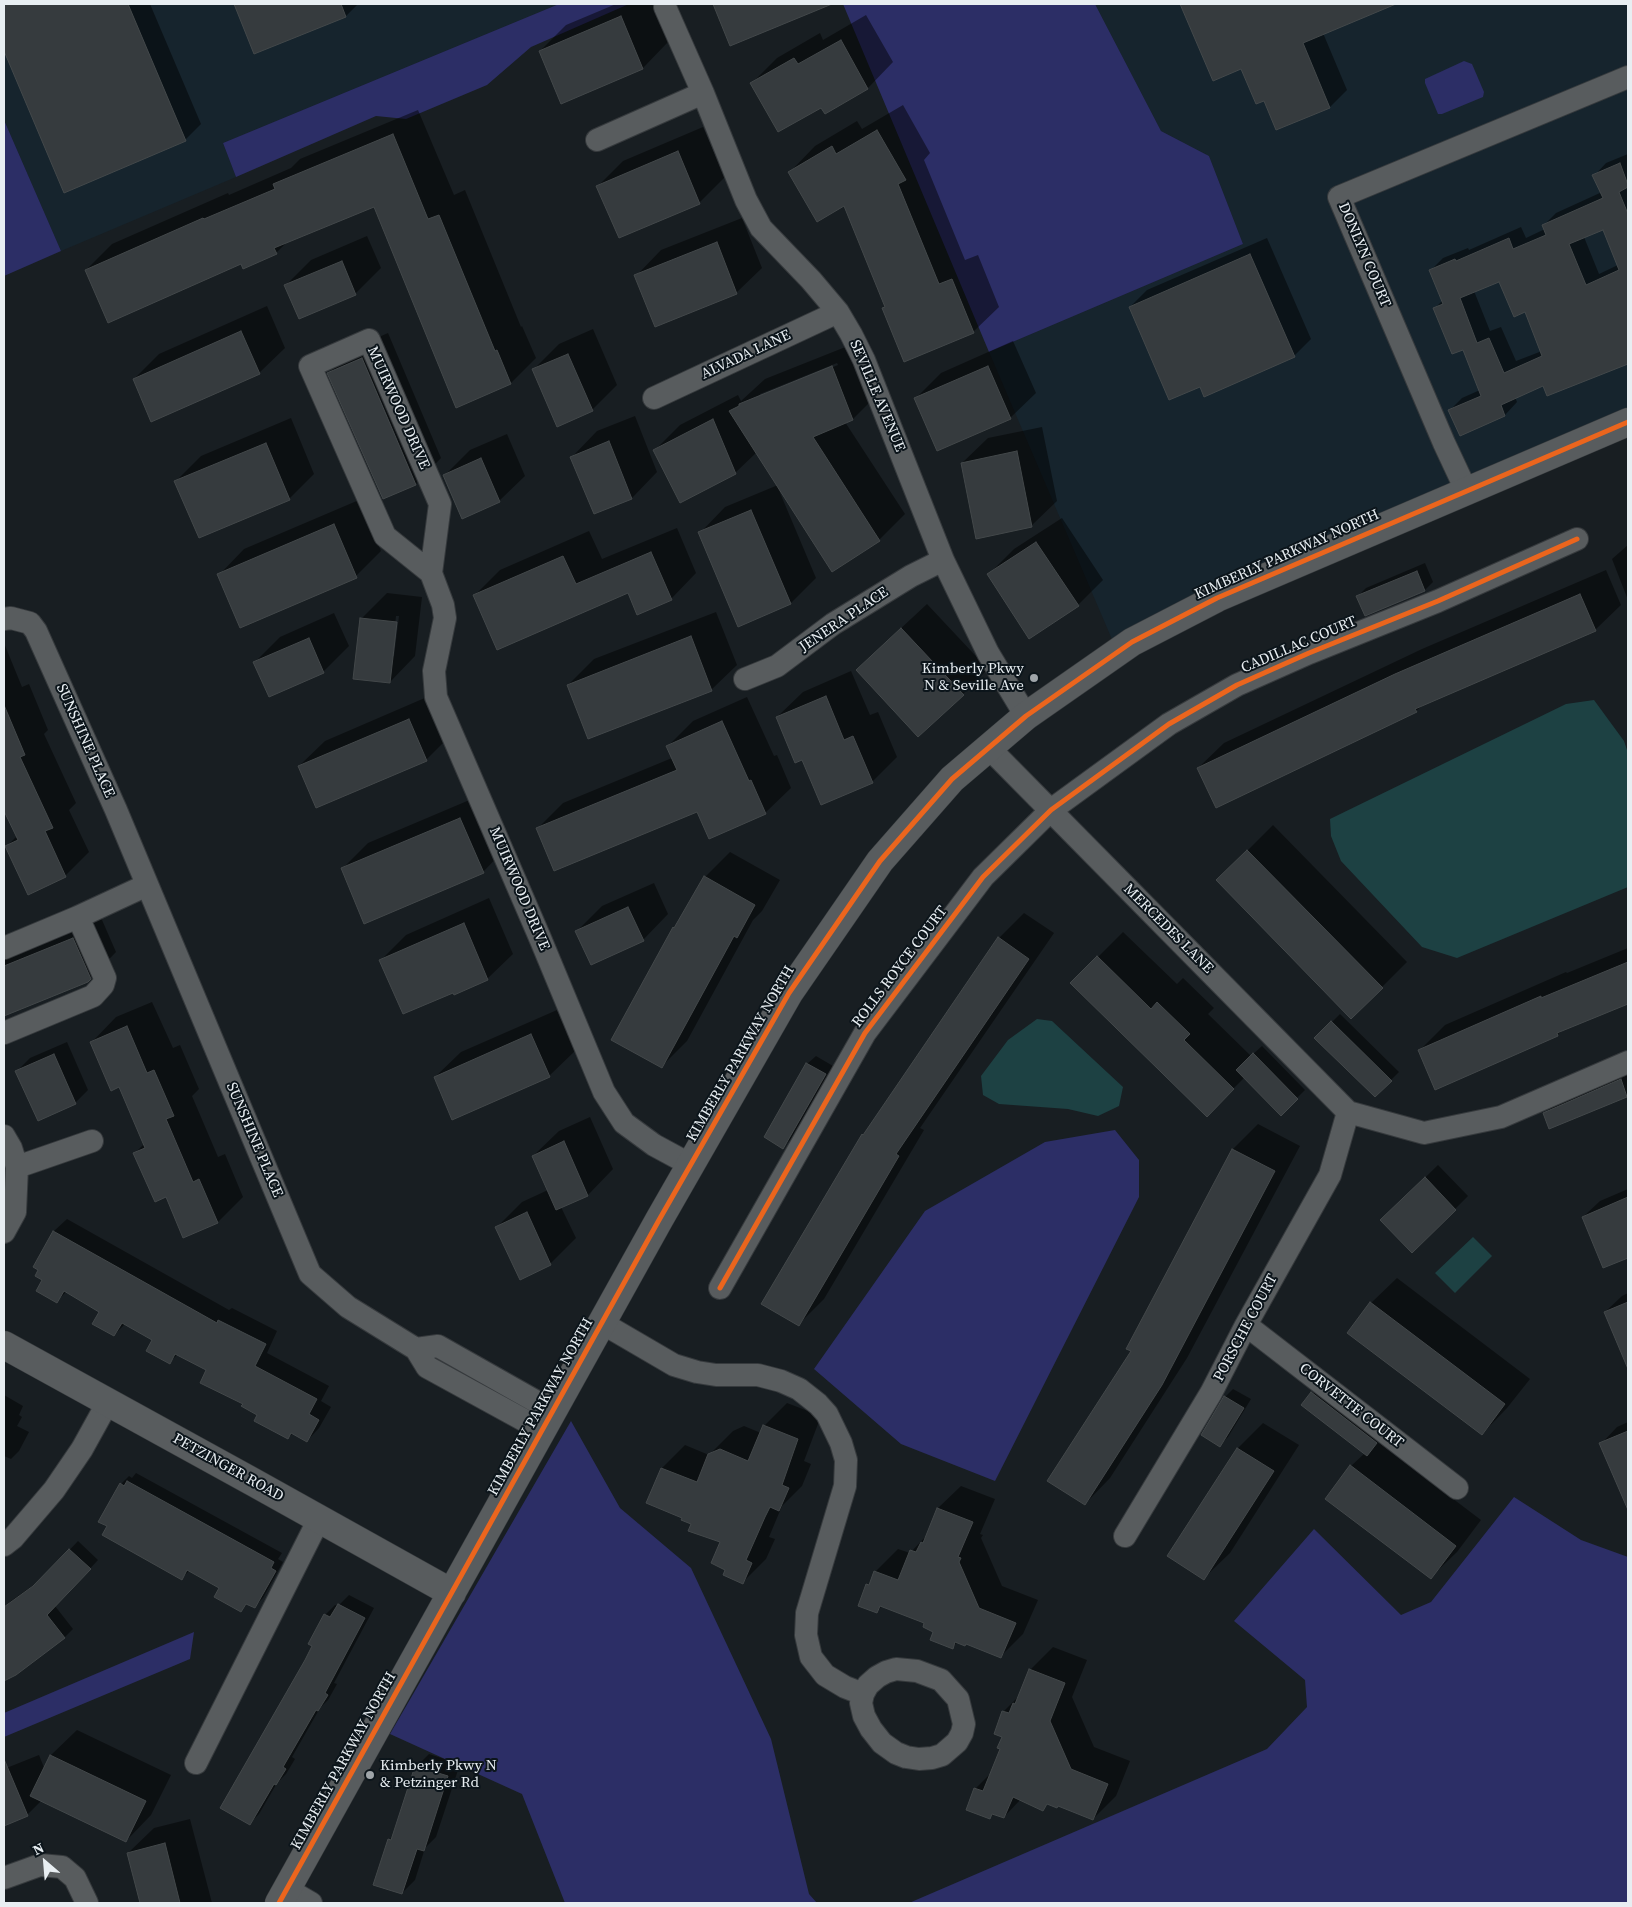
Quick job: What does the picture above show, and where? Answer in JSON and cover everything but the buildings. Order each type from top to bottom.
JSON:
[{"type":"street","name":"SEVILLE AVENUE","points":[[665,7],[703,93],[746,200],[762,228],[838,312],[851,334],[864,360],[943,560],[988,653],[1026,716]]},
{"type":"street","name":"DONLYN COURT","points":[[1466,490],[1339,197],[1628,77]]},
{"type":"street","points":[[597,140],[703,93]]},
{"type":"street","name":"ALVADA LANE","points":[[654,398],[838,312]]},
{"type":"street","name":"MUIRWOOD DRIVE","points":[[431,573],[385,536],[310,366],[369,340],[440,504],[431,573],[443,605],[445,618],[434,671],[436,697],[604,1092],[624,1123],[654,1145],[690,1165]]},
{"type":"street","name":"KIMBERLY PARKWAY NORTH","points":[[283,1896],[690,1165],[789,992],[880,861],[952,779],[1026,716],[1132,642],[1217,598],[1628,422]]},
{"type":"street","name":"CADILLAC COURT","points":[[1051,810],[1169,724],[1237,685],[1309,653],[1438,601],[1577,539]]},
{"type":"street","name":"JENERA PLACE","points":[[745,679],[777,666],[833,624],[912,576],[943,560]]},
{"type":"street","name":"SUNSHINE PLACE","points":[[4,619],[11,618],[30,623],[36,631],[116,810],[310,1274],[348,1307],[416,1349],[427,1367],[548,1421]]},
{"type":"street","name":"MERCEDES LANE","points":[[988,747],[1348,1112]]},
{"type":"street","name":"ROLLS ROYCE COURT","points":[[720,1288],[865,1033],[983,877],[1051,810]]},
{"type":"street","points":[[4,948],[147,885]]},
{"type":"street","points":[[4,1033],[93,996],[104,985],[105,978],[78,917]]},
{"type":"street","points":[[1348,1112],[1424,1133],[1500,1116],[1628,1062]]},
{"type":"street","name":"PORSCHE COURT","points":[[1125,1536],[1211,1393],[1246,1325],[1330,1175],[1348,1112]]},
{"type":"street","points":[[4,1136],[11,1148],[17,1167],[14,1212],[4,1232]]},
{"type":"street","points":[[17,1167],[92,1141]]},
{"type":"street","points":[[602,1323],[674,1365],[716,1375],[758,1376],[781,1381],[799,1388],[827,1414],[841,1443],[846,1460],[845,1486],[807,1613],[806,1635],[811,1657],[824,1675],[845,1687],[863,1694]]},
{"type":"street","name":"CORVETTE COURT","points":[[1246,1325],[1457,1488]]},
{"type":"street","name":"PETZINGER ROAD","points":[[4,1345],[452,1593]]},
{"type":"street","points":[[4,1545],[13,1538],[54,1490],[82,1449],[108,1402]]},
{"type":"street","points":[[196,1764],[319,1519]]},
{"type":"street","points":[[896,1669],[918,1671],[941,1680],[958,1699],[964,1724],[962,1733],[950,1749],[932,1758],[919,1759],[896,1753],[882,1743],[871,1729],[864,1716],[861,1703],[863,1694],[876,1677],[896,1669]]},
{"type":"street","points":[[4,1878],[40,1865],[62,1867],[75,1878],[87,1903]]},
{"type":"street","points":[[283,1896],[311,1903]]},
{"type":"shaded area","points":[[4,4],[559,4],[223,143],[236,177],[61,251],[4,120]]},
{"type":"shaded area","points":[[559,4],[629,4],[531,47],[487,85],[406,119],[376,116],[236,177],[223,143]]},
{"type":"shaded area","points":[[843,4],[1095,4],[1161,131],[1209,156],[1243,244],[989,352]]},
{"type":"shaded area","points":[[1095,4],[1628,4],[1628,421],[1117,651],[989,352],[1243,244],[1209,156],[1161,131]]},
{"type":"shaded area","points":[[1464,61],[1472,64],[1484,92],[1483,97],[1438,114],[1425,79]]},
{"type":"shaded area","points":[[4,120],[61,251],[4,276]]},
{"type":"shaded area","points":[[1594,700],[1624,741],[1628,753],[1628,887],[1457,958],[1422,947],[1341,861],[1331,836],[1330,819],[1566,704]]},
{"type":"shaded area","points":[[1037,1019],[1052,1021],[1123,1087],[1119,1106],[1098,1116],[1068,1109],[999,1104],[983,1095],[981,1076],[1008,1040]]},
{"type":"shaded area","points":[[1115,1130],[1139,1160],[1139,1197],[995,1481],[901,1444],[814,1369],[925,1211],[1045,1142]]},
{"type":"shaded area","points":[[1473,1237],[1492,1256],[1455,1293],[1435,1273]]},
{"type":"shaded area","points":[[571,1421],[620,1508],[691,1568],[771,1739],[809,1894],[817,1903],[565,1903],[522,1794],[390,1734]]},
{"type":"shaded area","points":[[1514,1497],[1581,1540],[1628,1557],[1628,1903],[909,1903],[1267,1749],[1307,1707],[1305,1680],[1234,1621],[1314,1529],[1401,1615],[1431,1602]]},
{"type":"shaded area","points":[[194,1632],[190,1659],[4,1737],[4,1713]]},
{"type":"cycle path","points":[[279,1903],[659,1220],[789,993],[880,861],[952,779],[1026,716],[1132,642],[1217,598],[1628,422]]},
{"type":"cycle path","points":[[720,1288],[865,1033],[983,877],[1051,810],[1169,724],[1237,685],[1309,653],[1438,601],[1577,539]]},
{"type":"place","name":"Kimberly Pkwy N & Seville Ave","points":[[1034,678]]},
{"type":"place","name":"Kimberly Pkwy N & Petzinger Rd","points":[[370,1775]]}]
